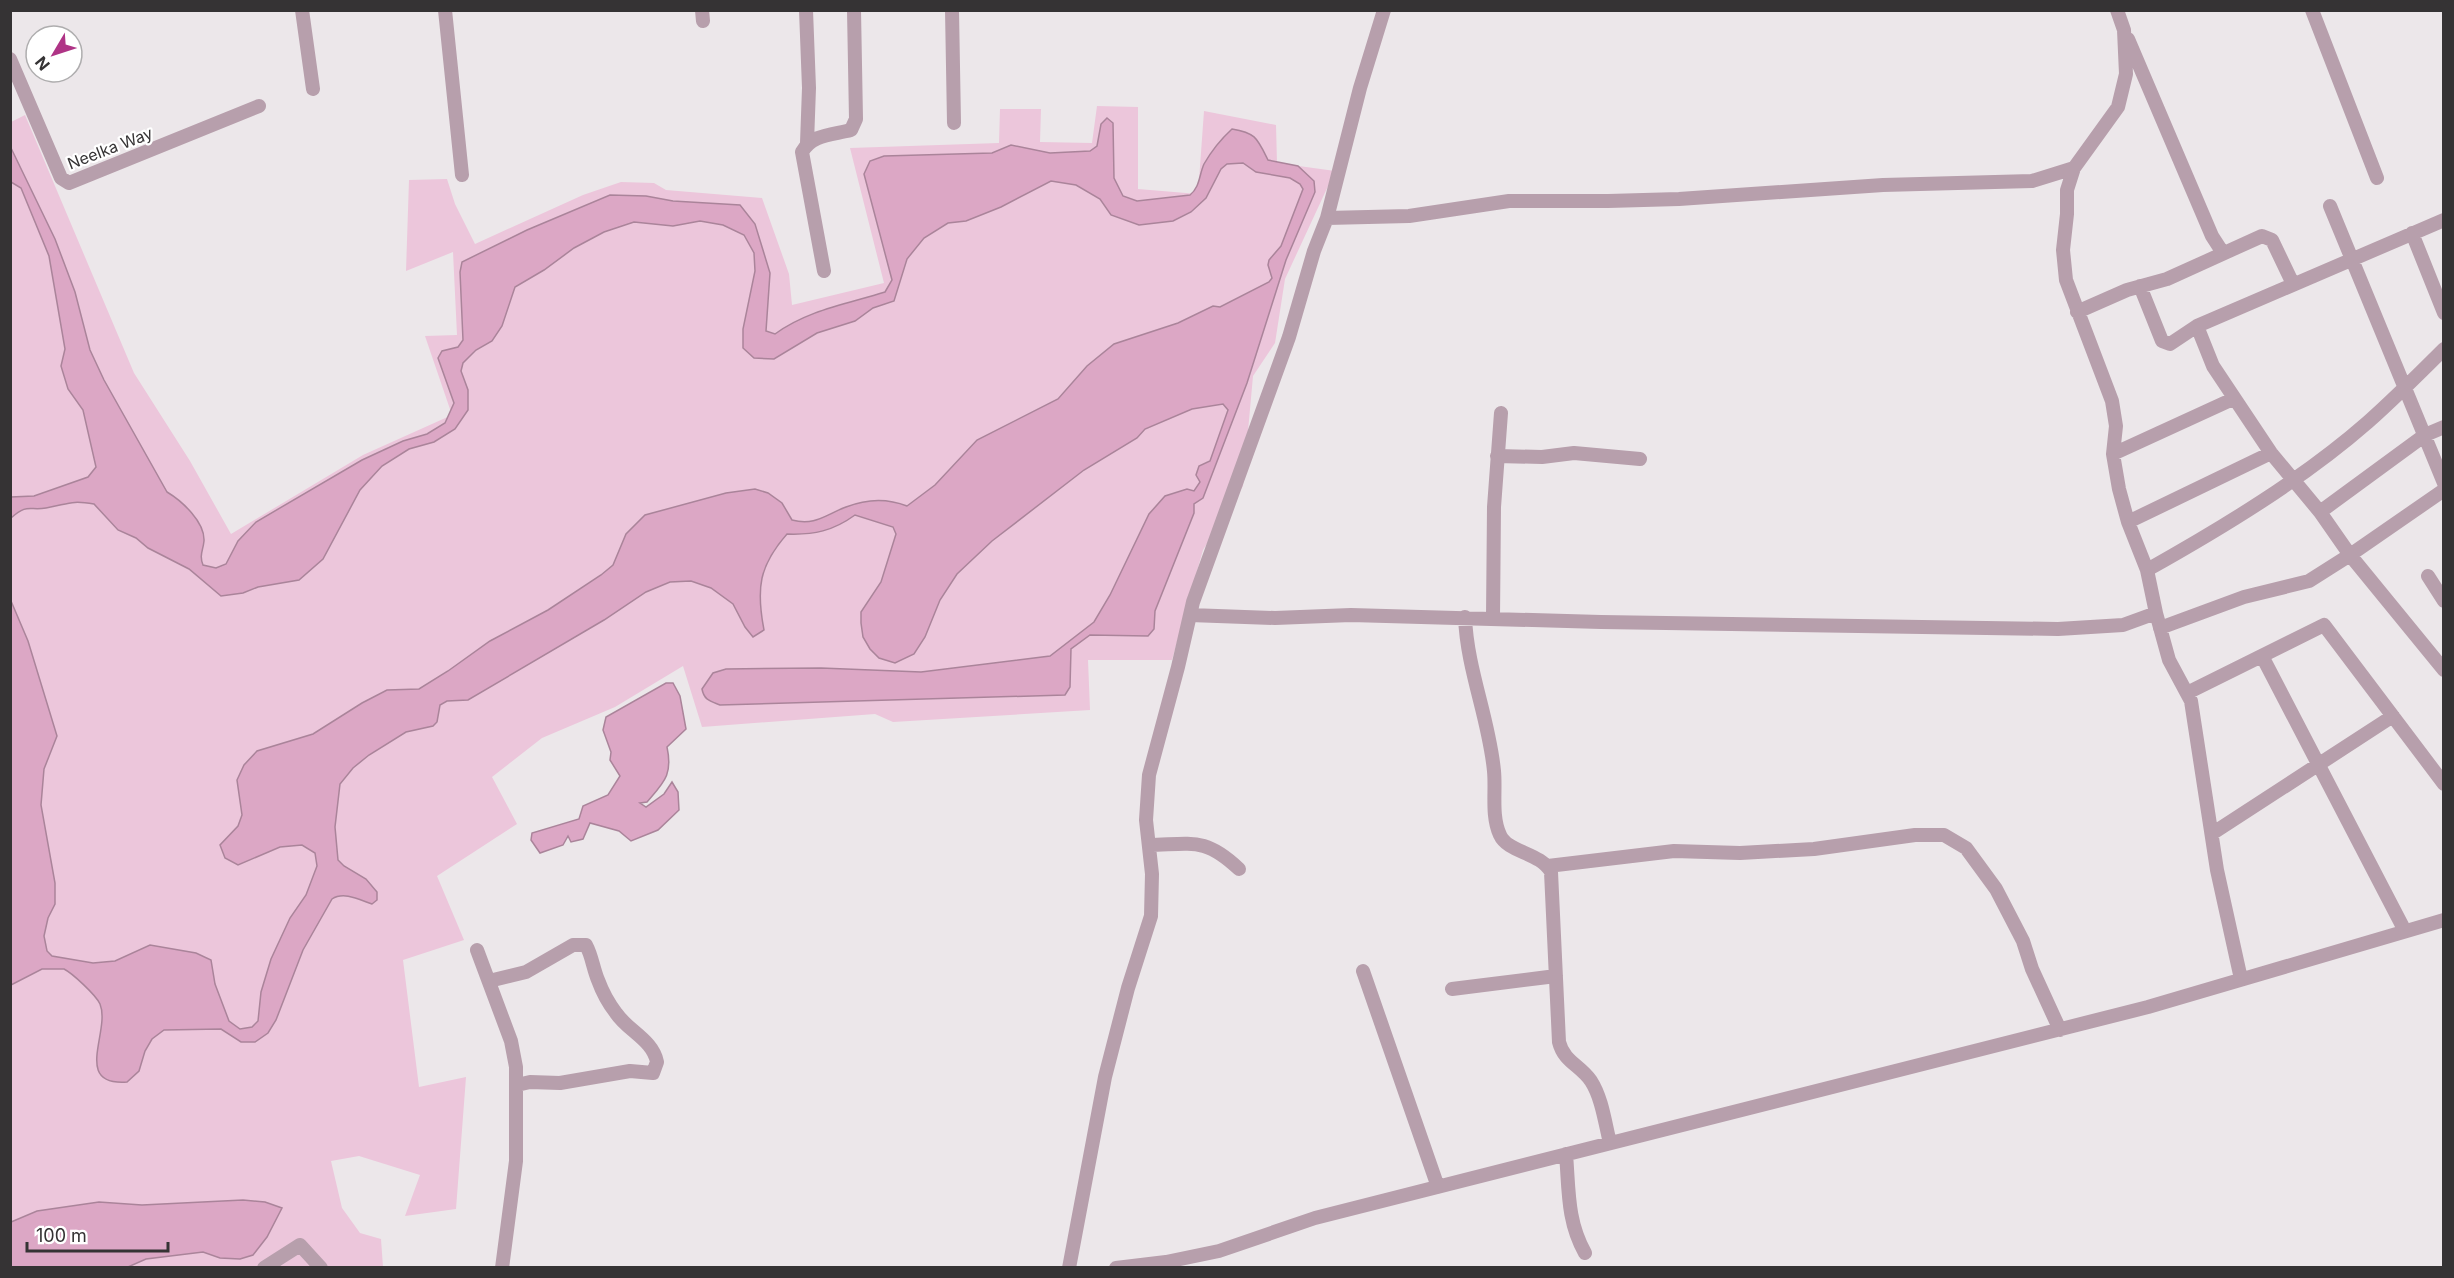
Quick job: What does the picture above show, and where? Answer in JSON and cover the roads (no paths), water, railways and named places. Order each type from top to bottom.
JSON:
[{"type":"street","points":[[302,10],[313,89]]},
{"type":"street","points":[[445,10],[462,175]]},
{"type":"street","points":[[806,10],[809,88],[807,143],[802,152],[824,271]]},
{"type":"street","points":[[807,143],[815,138],[851,130],[854,126],[856,120],[854,10]]},
{"type":"street","points":[[952,10],[954,123]]},
{"type":"street","points":[[1069,1268],[1105,1077],[1128,988],[1151,915],[1152,874],[1146,820],[1149,775],[1179,667],[1190,615],[1289,337],[1314,251],[1327,218],[1360,88],[1384,10]]},
{"type":"street","points":[[2117,10],[2212,236],[2223,253]]},
{"type":"street","points":[[2312,10],[2377,178]]},
{"type":"street","points":[[2124,30],[2126,74],[2118,106],[2074,168],[2067,190],[2063,250],[2066,280],[2112,401],[2116,426],[2113,454],[2128,522],[2147,570],[2169,660],[2191,701],[2217,870],[2241,979]]},
{"type":"street","name":"Neelka Way","points":[[12,67],[61,178],[69,183],[259,106]]},
{"type":"street","points":[[1327,218],[1409,216],[1509,201],[1679,199],[1883,185],[2032,181],[2074,168]]},
{"type":"street","points":[[2330,206],[2444,483]]},
{"type":"street","points":[[2140,286],[2162,341],[2170,344],[2197,326],[2444,220]]},
{"type":"street","points":[[2412,233],[2444,314]]},
{"type":"street","points":[[2077,312],[2140,286],[2167,279],[2262,236],[2267,236],[2272,240],[2293,284]]},
{"type":"street","points":[[2197,326],[2213,366],[2271,453],[2320,512],[2350,555],[2444,670]]},
{"type":"street","points":[[2147,570],[2220,529],[2367,423],[2444,349]]},
{"type":"street","points":[[2113,454],[2233,399]]},
{"type":"street","points":[[1493,618],[1494,507],[1501,413]]},
{"type":"street","points":[[2320,512],[2425,435],[2444,427]]},
{"type":"street","points":[[1497,456],[1542,457],[1574,453],[1640,459]]},
{"type":"street","points":[[2128,522],[2271,453]]},
{"type":"street","points":[[2160,628],[2244,597],[2309,581],[2444,490]]},
{"type":"street","points":[[2428,576],[2444,602]]},
{"type":"street","points":[[1190,615],[1275,618],[1351,615],[1601,622],[2058,629],[2123,625],[2156,613]]},
{"type":"street","points":[[1465,617],[1474,684],[1486,718],[1490,743],[1496,822],[1504,842],[1548,866],[1674,851],[1740,854],[1814,849],[1915,835],[1944,835],[1966,848],[1996,889],[2023,941],[2032,969],[2060,1030]]},
{"type":"street","points":[[2187,693],[2324,625],[2444,784]]},
{"type":"street","points":[[2262,656],[2405,931]]},
{"type":"street","points":[[2213,833],[2392,716]]},
{"type":"street","points":[[1149,845],[1203,844],[1216,849],[1239,869]]},
{"type":"street","points":[[1548,866],[1554,884],[1556,976],[1561,1051],[1572,1064],[1581,1068],[1592,1083],[1600,1102],[1610,1143]]},
{"type":"street","points":[[1116,1268],[1166,1262],[1219,1251],[1314,1218],[2060,1030],[2444,920]]},
{"type":"street","points":[[489,981],[526,972],[573,945],[586,945],[598,981],[614,1010],[626,1027],[642,1038],[651,1048],[657,1062],[653,1073],[647,1074],[630,1071],[560,1083],[531,1082],[517,1085]]},
{"type":"street","points":[[477,950],[511,1041],[517,1085],[516,1161],[502,1268]]},
{"type":"street","points":[[1364,970],[1438,1187]]},
{"type":"street","points":[[1452,989],[1556,976]]},
{"type":"street","points":[[1566,1154],[1570,1216],[1574,1233],[1585,1253]]},
{"type":"street","points":[[264,1268],[300,1245],[321,1268]]}]
